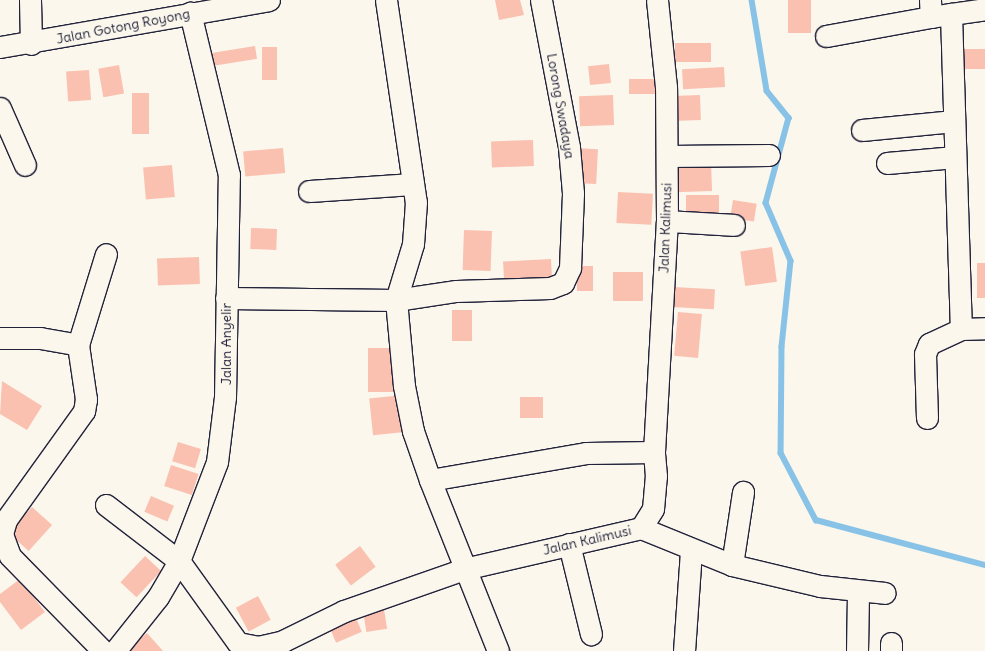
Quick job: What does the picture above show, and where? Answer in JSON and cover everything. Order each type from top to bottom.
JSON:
[{"type":"street","points":[[30,0],[31,44]]},
{"type":"street","name":"Jalan Gotong Royong","points":[[0,48],[31,44],[181,9],[269,0]]},
{"type":"street","points":[[386,0],[413,184],[416,221],[396,300],[404,386],[413,431],[430,480],[464,569],[498,651]]},
{"type":"street","name":"Lorong Swadaya","points":[[396,300],[463,290],[550,288],[568,278],[573,193],[569,147],[541,0]]},
{"type":"street","name":"Jalan Kalimusi","points":[[106,505],[179,561],[230,636],[238,643],[258,647],[283,642],[344,611],[464,569],[641,528],[653,509],[656,476],[654,452],[667,221],[668,156],[666,87],[658,0]]},
{"type":"street","name":"Jalan Anyelir","points":[[115,651],[158,597],[179,561],[217,462],[226,390],[226,298],[229,175],[181,9]]},
{"type":"street","points":[[826,36],[930,9],[951,14],[985,9]]},
{"type":"street","points":[[951,14],[961,329]]},
{"type":"street","points":[[0,108],[25,165]]},
{"type":"street","points":[[862,130],[954,121]]},
{"type":"street","points":[[668,156],[769,155]]},
{"type":"street","points":[[887,163],[955,157]]},
{"type":"street","points":[[308,191],[413,184]]},
{"type":"street","points":[[667,221],[734,225]]},
{"type":"street","points":[[103,651],[5,560],[2,539],[3,524],[84,411],[86,399],[78,345],[106,254]]},
{"type":"street","points":[[226,298],[396,300]]},
{"type":"street","points":[[927,418],[927,348],[933,340],[961,329],[985,328]]},
{"type":"street","points":[[0,338],[40,338],[78,345]]},
{"type":"street","points":[[430,480],[586,454],[654,452]]},
{"type":"street","points":[[732,565],[743,492]]},
{"type":"street","points":[[641,528],[691,550],[732,565],[820,586],[884,593]]},
{"type":"street","points":[[569,544],[591,634]]},
{"type":"street","points":[[684,651],[691,550]]},
{"type":"street","points":[[857,651],[858,591]]},
{"type":"building","points":[[495,0],[520,0],[524,15],[499,20]]},
{"type":"building","points":[[788,0],[811,0],[811,33],[788,33]]},
{"type":"building","points":[[675,43],[711,43],[711,62],[675,62]]},
{"type":"building","points":[[255,46],[257,59],[214,66],[212,53]]},
{"type":"building","points":[[262,47],[277,47],[277,80],[262,80]]},
{"type":"building","points":[[961,49],[985,49],[985,69],[961,69]]},
{"type":"building","points":[[609,64],[611,83],[590,85],[588,66]]},
{"type":"building","points":[[119,65],[124,94],[103,97],[98,69]]},
{"type":"building","points":[[724,67],[725,87],[683,89],[682,69]]},
{"type":"building","points":[[89,70],[91,100],[68,102],[66,72]]},
{"type":"building","points":[[629,79],[655,79],[655,94],[629,94]]},
{"type":"building","points":[[132,93],[149,93],[149,134],[132,134]]},
{"type":"building","points":[[613,95],[614,125],[580,126],[579,96]]},
{"type":"building","points":[[700,95],[701,120],[673,121],[672,96]]},
{"type":"building","points":[[533,140],[534,166],[492,167],[491,141]]},
{"type":"building","points":[[283,148],[285,173],[245,176],[243,151]]},
{"type":"building","points":[[576,148],[598,149],[596,184],[574,183]]},
{"type":"building","points":[[711,161],[712,191],[675,192],[674,162]]},
{"type":"building","points":[[172,165],[175,197],[146,199],[143,168]]},
{"type":"building","points":[[618,192],[653,194],[651,225],[616,223]]},
{"type":"building","points":[[686,195],[719,195],[719,220],[686,220]]},
{"type":"building","points":[[733,200],[757,204],[754,222],[730,218]]},
{"type":"building","points":[[251,228],[277,229],[276,250],[250,249]]},
{"type":"building","points":[[464,230],[492,231],[491,271],[463,270]]},
{"type":"building","points":[[772,247],[777,282],[745,286],[740,251]]},
{"type":"building","points":[[199,257],[200,284],[158,285],[157,258]]},
{"type":"building","points":[[551,259],[552,277],[504,279],[503,262]]},
{"type":"building","points":[[977,263],[985,263],[985,298],[977,298]]},
{"type":"building","points":[[577,266],[593,266],[593,291],[577,291]]},
{"type":"building","points":[[613,272],[643,272],[643,301],[613,301]]},
{"type":"building","points":[[673,287],[715,289],[714,309],[672,307]]},
{"type":"building","points":[[452,310],[472,310],[472,341],[452,341]]},
{"type":"building","points":[[678,312],[702,314],[698,358],[674,356]]},
{"type":"building","points":[[368,348],[393,348],[393,392],[368,392]]},
{"type":"building","points":[[2,381],[42,406],[27,430],[0,414]]},
{"type":"building","points":[[403,395],[407,432],[373,435],[369,399]]},
{"type":"building","points":[[520,397],[543,397],[543,418],[520,418]]},
{"type":"building","points":[[178,442],[201,449],[195,468],[172,461]]},
{"type":"building","points":[[171,465],[199,474],[192,495],[164,486]]},
{"type":"building","points":[[151,496],[174,506],[167,521],[144,512]]},
{"type":"building","points":[[32,507],[52,525],[29,551],[9,533]]},
{"type":"building","points":[[360,546],[376,567],[351,585],[335,565]]},
{"type":"building","points":[[145,556],[161,571],[137,597],[120,582]]},
{"type":"building","points":[[20,579],[45,612],[21,630],[0,602],[0,594]]},
{"type":"building","points":[[258,596],[271,620],[249,632],[236,608]]},
{"type":"building","points":[[384,609],[387,629],[366,632],[363,612]]},
{"type":"building","points":[[356,618],[362,632],[336,643],[330,629]]},
{"type":"building","points":[[147,633],[163,651],[127,651]]},
{"type":"waterway","points":[[752,0],[767,91],[789,118],[766,203],[791,261],[782,347],[781,453],[816,520],[985,565]]}]
